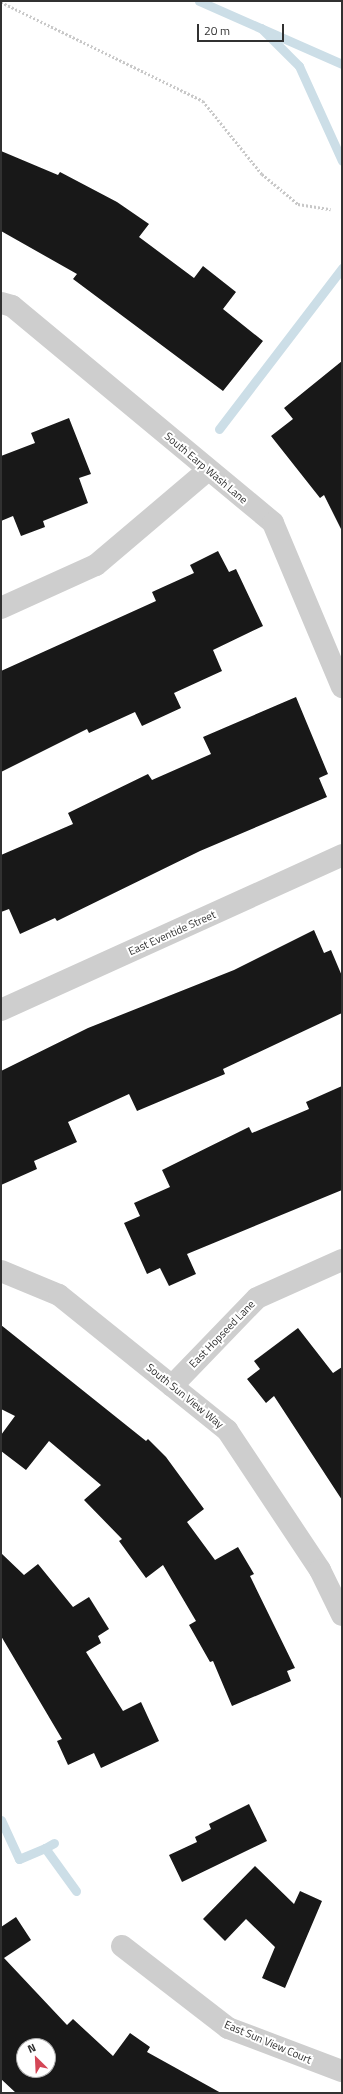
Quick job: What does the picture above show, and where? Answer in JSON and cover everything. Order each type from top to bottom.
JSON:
[{"type":"street","name":"South Earp Wash Lane","points":[[1,303],[12,306],[273,523],[342,687]]},
{"type":"street","points":[[1,608],[96,564],[208,470]]},
{"type":"street","name":"East Eventide Street","points":[[1,1010],[342,855]]},
{"type":"street","name":"East Hopseed Lane","points":[[172,1386],[257,1298],[342,1260]]},
{"type":"street","name":"South Sun View Way","points":[[1,1271],[59,1295],[227,1430],[320,1570],[342,1615]]},
{"type":"street","name":"East Sun View Court","points":[[122,1946],[228,2028],[342,2071]]},
{"type":"path","points":[[1,2],[203,101],[274,184],[298,204],[331,210]]},
{"type":"building","points":[[1,151],[58,175],[60,172],[117,202],[149,224],[139,237],[194,278],[203,266],[236,292],[223,309],[263,341],[223,391],[73,279],[77,274],[1,231]]},
{"type":"building","points":[[342,361],[342,531],[324,495],[320,498],[271,436],[293,419],[284,408]]},
{"type":"building","points":[[69,418],[91,474],[79,478],[88,503],[43,521],[45,527],[21,536],[13,516],[1,521],[1,456],[35,443],[31,433]]},
{"type":"building","points":[[218,551],[229,572],[236,569],[263,626],[213,650],[222,671],[174,693],[181,708],[142,726],[135,712],[89,733],[87,729],[1,772],[1,671],[156,601],[152,592],[194,573],[190,565]]},
{"type":"building","points":[[296,697],[328,774],[319,778],[327,797],[200,851],[57,921],[55,918],[20,934],[9,909],[1,912],[1,855],[73,824],[68,813],[148,774],[152,780],[211,754],[203,737]]},
{"type":"building","points":[[314,930],[324,953],[331,950],[342,976],[342,1013],[223,1069],[225,1074],[137,1111],[129,1094],[68,1122],[77,1142],[34,1161],[37,1169],[1,1185],[1,1071],[88,1028],[234,970]]},
{"type":"building","points":[[342,1086],[342,1190],[187,1254],[196,1274],[169,1286],[160,1268],[147,1274],[124,1223],[140,1216],[134,1203],[170,1187],[162,1170],[249,1127],[252,1133],[309,1109],[306,1102]]},
{"type":"building","points":[[1,1325],[146,1441],[148,1439],[166,1457],[204,1509],[187,1522],[215,1560],[238,1547],[254,1574],[250,1576],[295,1668],[287,1671],[291,1681],[232,1706],[213,1661],[210,1662],[189,1625],[196,1621],[163,1565],[146,1578],[119,1541],[122,1539],[84,1500],[101,1485],[49,1441],[26,1470],[1,1451],[1,1435],[15,1416],[1,1409]]},
{"type":"building","points":[[298,1328],[333,1373],[342,1367],[342,1500],[274,1396],[266,1403],[247,1379],[260,1369],[254,1361]]},
{"type":"building","points":[[1,1553],[24,1575],[38,1564],[73,1607],[89,1597],[109,1629],[98,1636],[101,1643],[86,1652],[123,1711],[141,1702],[159,1741],[101,1768],[94,1753],[68,1765],[57,1741],[62,1739],[1,1636]]},
{"type":"building","points":[[249,1804],[267,1841],[182,1882],[169,1855],[197,1842],[195,1837],[211,1829],[209,1824]]},
{"type":"building","points":[[255,1866],[294,1904],[300,1891],[322,1901],[285,1988],[262,1978],[275,1947],[246,1919],[225,1941],[203,1919]]},
{"type":"building","points":[[16,1917],[31,1940],[4,1958],[67,2025],[73,2019],[113,2056],[130,2033],[150,2047],[147,2052],[221,2093],[16,2093],[1,2079],[1,1927]]},
{"type":"waterway","points":[[199,1],[342,64]]},
{"type":"waterway","points":[[261,28],[299,66],[342,161]]},
{"type":"waterway","points":[[219,429],[342,268]]},
{"type":"waterway","points":[[1,1820],[19,1859],[45,1848]]},
{"type":"waterway","points":[[54,1843],[45,1848],[76,1891]]}]
